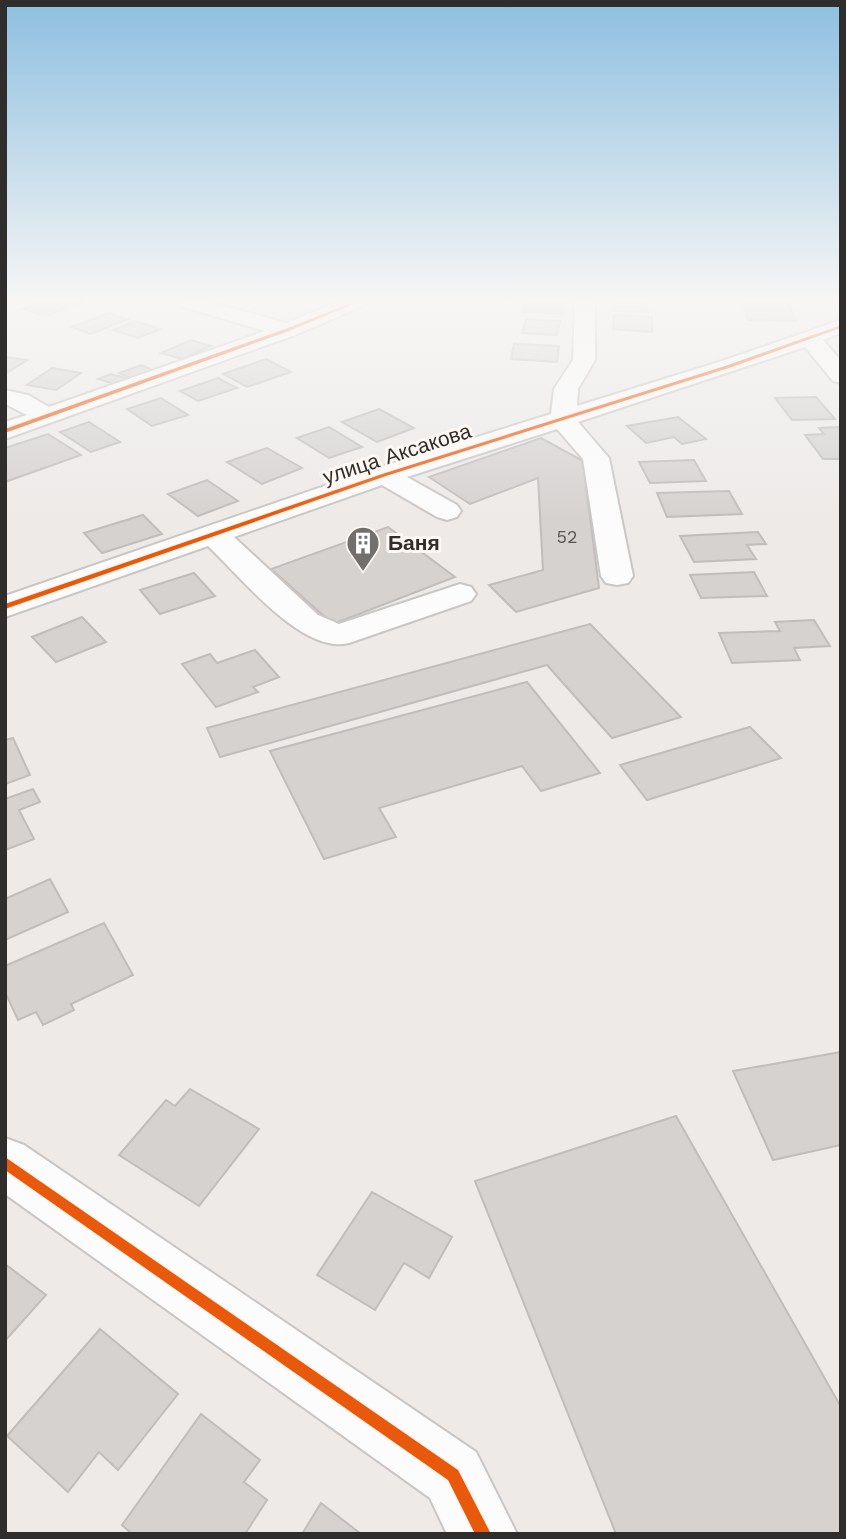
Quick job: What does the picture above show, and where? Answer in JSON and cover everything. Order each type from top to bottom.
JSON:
[{"type":"street","points":[[5,430],[165,374]]},
{"type":"street","points":[[575,374],[566,389],[563,420],[596,458],[617,576]]},
{"type":"street","name":"улица Аксакова","points":[[5,607],[384,475],[704,374]]},
{"type":"street","points":[[5,397],[19,400],[47,416]]},
{"type":"street","points":[[384,475],[447,511]]},
{"type":"street","points":[[215,536],[306,622],[337,636],[460,594]]},
{"type":"street","points":[[5,1163],[453,1475],[484,1534]]},
{"type":"building","points":[[43,374],[80,374],[56,390],[27,385]]},
{"type":"building","points":[[111,374],[129,379],[117,385],[98,379]]},
{"type":"building","points":[[121,374],[152,374],[135,380]]},
{"type":"building","points":[[224,374],[286,374],[247,387]]},
{"type":"building","points":[[218,378],[237,388],[198,401],[180,391]]},
{"type":"building","points":[[816,397],[835,419],[792,420],[775,398]]},
{"type":"building","points":[[161,398],[188,415],[152,426],[127,409]]},
{"type":"building","points":[[379,409],[414,428],[377,442],[342,422]]},
{"type":"building","points":[[678,417],[706,439],[682,444],[674,437],[646,443],[627,426]]},
{"type":"building","points":[[89,422],[120,442],[91,452],[60,432]]},
{"type":"building","points":[[329,427],[362,447],[329,458],[297,438]]},
{"type":"building","points":[[841,427],[841,459],[823,459],[805,435],[824,434],[819,428]]},
{"type":"building","points":[[48,434],[81,455],[5,482],[5,448]]},
{"type":"building","points":[[541,438],[583,461],[599,588],[516,612],[489,585],[543,570],[538,478],[470,504],[429,477]]},
{"type":"building","points":[[267,448],[302,468],[262,484],[227,462]]},
{"type":"building","points":[[694,460],[706,481],[650,483],[639,462]]},
{"type":"building","points":[[207,480],[238,501],[198,516],[168,494]]},
{"type":"building","points":[[729,491],[742,514],[667,517],[657,493]]},
{"type":"building","points":[[143,515],[162,534],[102,553],[84,533]]},
{"type":"building","name":"Баня","points":[[388,527],[455,577],[333,624],[271,569]]},
{"type":"building","points":[[758,532],[766,544],[747,545],[756,559],[694,562],[680,536]]},
{"type":"building","points":[[754,572],[767,596],[701,598],[690,575]]},
{"type":"building","points":[[194,573],[215,596],[160,614],[140,590]]},
{"type":"building","points":[[82,617],[106,642],[56,662],[32,637]]},
{"type":"building","points":[[814,620],[830,646],[794,648],[800,660],[732,663],[719,633],[780,631],[775,622]]},
{"type":"building","points":[[590,624],[681,717],[612,738],[547,665],[220,757],[207,728]]},
{"type":"building","points":[[255,650],[279,677],[253,687],[258,692],[216,707],[182,664],[210,654],[217,663]]},
{"type":"building","points":[[527,682],[600,773],[541,791],[522,766],[379,808],[396,837],[324,859],[270,751]]},
{"type":"building","points":[[750,727],[781,758],[647,800],[620,765]]},
{"type":"building","points":[[13,738],[30,775],[5,784],[5,740]]},
{"type":"building","points":[[33,789],[40,802],[19,810],[34,839],[5,850],[5,799]]},
{"type":"building","points":[[50,879],[68,912],[5,940],[5,899]]},
{"type":"building","points":[[104,923],[133,975],[71,1004],[74,1010],[43,1025],[36,1012],[18,1020],[5,992],[5,966]]},
{"type":"building","points":[[841,1052],[841,1145],[773,1160],[733,1071]]},
{"type":"building","points":[[190,1089],[259,1129],[199,1206],[119,1155],[166,1100],[175,1106]]},
{"type":"building","points":[[676,1116],[841,1407],[841,1534],[616,1534],[475,1181]]},
{"type":"building","points":[[372,1192],[452,1237],[429,1278],[404,1263],[375,1310],[317,1275]]},
{"type":"building","points":[[5,1264],[46,1295],[5,1341]]},
{"type":"building","points":[[100,1329],[178,1394],[118,1470],[99,1452],[68,1492],[7,1436]]},
{"type":"building","points":[[201,1414],[260,1460],[244,1482],[267,1500],[245,1534],[132,1534],[122,1525]]},
{"type":"building","points":[[321,1503],[361,1534],[302,1534]]},
{"type":"cycle path","points":[[5,431],[165,374]]},
{"type":"cycle path","points":[[5,607],[384,475],[705,374]]},
{"type":"cycle path","points":[[5,1163],[453,1475],[483,1534]]},
{"type":"place","name":"Баня","points":[[363,573]]}]
